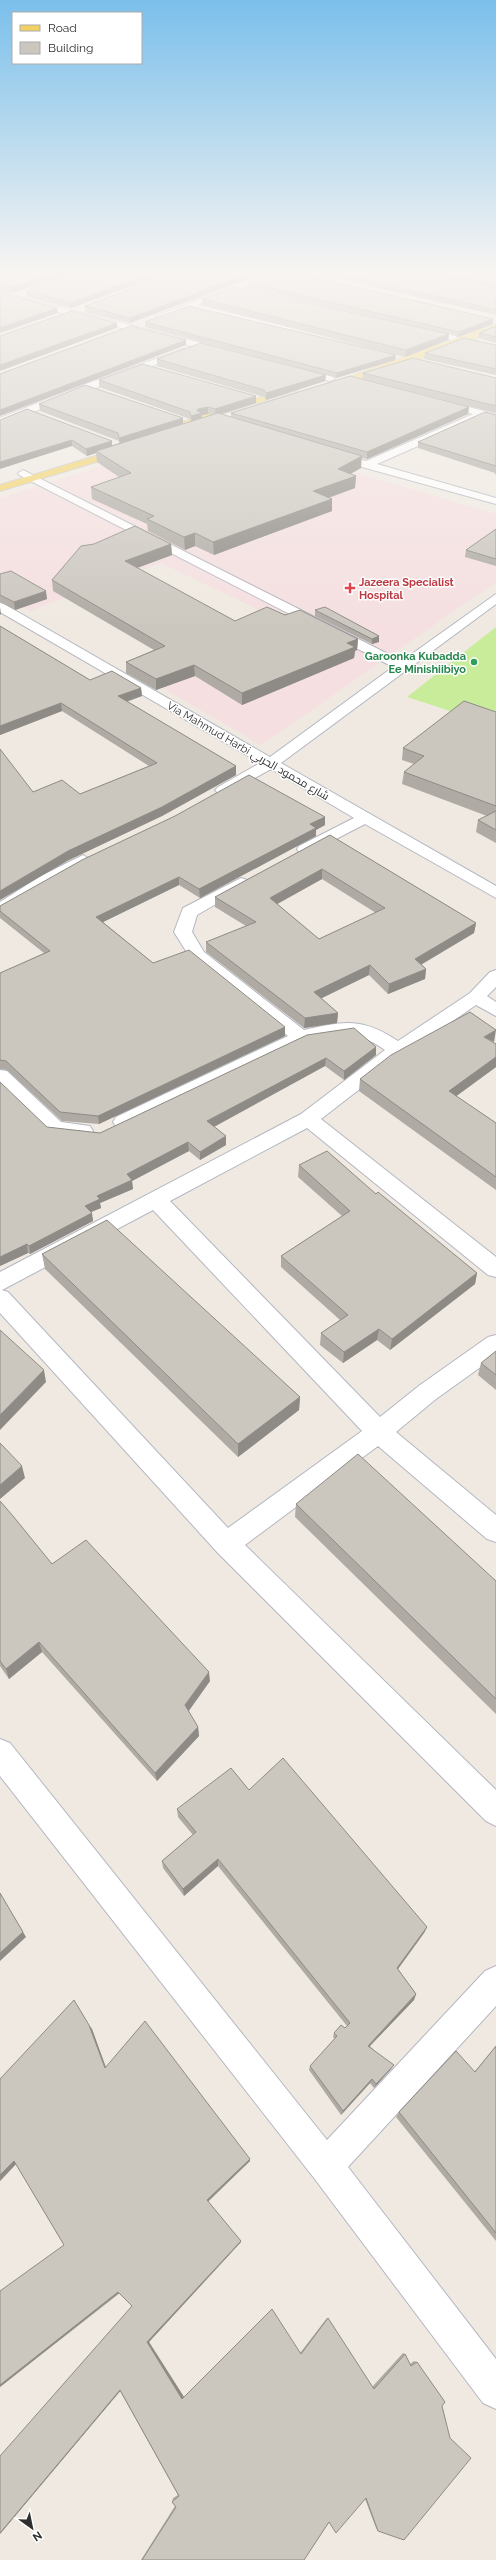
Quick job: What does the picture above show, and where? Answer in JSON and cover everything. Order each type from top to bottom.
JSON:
[{"type":"main road","points":[[302,390],[261,400],[186,422],[147,438],[220,422],[304,390]]},
{"type":"main road","points":[[0,480],[29,475],[84,462],[132,443],[74,457],[29,475],[0,488]]},
{"type":"main road","points":[[74,457],[84,462]]},
{"type":"street","points":[[0,422],[78,390]]},
{"type":"street","points":[[96,390],[100,392]]},
{"type":"street","points":[[246,395],[261,400]]},
{"type":"street","points":[[428,399],[496,417]]},
{"type":"street","points":[[28,411],[42,416]]},
{"type":"street","points":[[366,465],[482,414]]},
{"type":"street","points":[[172,417],[186,422]]},
{"type":"street","points":[[204,417],[220,422]]},
{"type":"street","points":[[321,452],[496,501]]},
{"type":"street","points":[[29,475],[403,667]]},
{"type":"street","points":[[209,798],[270,764],[496,598]]},
{"type":"street","name":"Via Mahmud Harbi شارع محمود الحربي","points":[[0,607],[496,893]]},
{"type":"street","points":[[291,857],[365,818]]},
{"type":"street","points":[[0,909],[47,879],[96,854]]},
{"type":"street","points":[[259,874],[189,912],[183,932],[197,955],[301,1037]]},
{"type":"street","points":[[0,1282],[157,1201],[308,1119],[398,1050],[476,997],[496,976]]},
{"type":"street","points":[[476,997],[496,1010]]},
{"type":"street","points":[[0,1076],[56,1129],[104,1131],[301,1037],[337,1029],[357,1029],[373,1033],[398,1050]]},
{"type":"street","points":[[308,1119],[496,1270]]},
{"type":"street","points":[[157,1201],[379,1432],[496,1530]]},
{"type":"street","points":[[0,1298],[226,1544],[496,1811]]},
{"type":"street","points":[[226,1544],[379,1432],[428,1392],[496,1344]]},
{"type":"street","points":[[0,1753],[326,2166],[496,2390]]},
{"type":"street","points":[[326,2166],[496,1982]]},
{"type":"shaded area","name":"Jazeera Specialist Hospital","points":[[214,431],[496,514],[496,582],[261,745],[133,671],[274,617],[161,563],[29,611],[0,594],[0,498]]},
{"type":"green space","name":"Garoonka Kubadda Ee Minishiibiyo","points":[[496,627],[496,726],[407,697]]},
{"type":"building","points":[[0,390],[52,390],[0,410]]},
{"type":"building","points":[[72,390],[101,390],[183,418],[119,438],[118,433],[39,404]]},
{"type":"building","points":[[129,390],[236,390],[256,396],[215,409],[208,407],[198,409],[197,411],[202,413],[191,416],[190,412]]},
{"type":"building","points":[[264,390],[274,390],[266,393]]},
{"type":"building","points":[[303,390],[406,390],[469,407],[367,452],[231,413]]},
{"type":"building","points":[[433,390],[496,390],[496,406]]},
{"type":"building","points":[[27,409],[112,441],[86,449],[72,440],[0,462],[0,420]]},
{"type":"building","points":[[485,412],[496,415],[496,466],[418,442]]},
{"type":"building","points":[[218,413],[362,456],[338,469],[356,476],[313,491],[332,499],[213,542],[195,533],[184,537],[147,519],[154,516],[91,487],[131,473],[96,451]]},
{"type":"building","points":[[135,526],[171,544],[125,561],[235,621],[267,607],[285,615],[300,610],[358,639],[347,643],[355,647],[242,693],[194,665],[156,679],[126,662],[165,646],[52,580],[81,546],[94,544]]},
{"type":"building","points":[[496,529],[496,559],[466,550]]},
{"type":"building","points":[[11,571],[46,591],[14,602],[0,595],[0,574]]},
{"type":"building","points":[[325,607],[379,636],[372,639],[315,610]]},
{"type":"building","points":[[0,626],[90,680],[112,671],[141,688],[118,696],[236,766],[162,807],[68,851],[0,891],[0,749],[33,792],[62,780],[80,794],[157,763],[61,703],[0,726]]},
{"type":"building","points":[[464,701],[496,712],[496,806],[404,772],[424,756],[403,748]]},
{"type":"building","points":[[249,775],[325,817],[310,824],[316,828],[199,889],[179,877],[96,917],[153,963],[189,950],[285,1027],[98,1116],[60,1112],[6,1061],[0,1060],[0,973],[50,951],[0,911],[0,906],[82,860],[175,816]]},
{"type":"building","points":[[496,811],[496,830],[478,820]]},
{"type":"building","points":[[330,835],[476,923],[415,959],[426,969],[389,984],[370,965],[314,992],[338,1013],[305,1018],[206,942],[256,922],[215,897]],"holes":[[[322,869],[385,908],[319,939],[270,898]]]},
{"type":"building","points":[[470,1012],[496,1030],[484,1037],[496,1044],[496,1057],[449,1091],[496,1123],[496,1177],[360,1079],[391,1055]]},
{"type":"building","points":[[354,1028],[376,1047],[344,1071],[326,1058],[207,1121],[226,1136],[200,1152],[188,1142],[127,1174],[132,1180],[97,1196],[100,1199],[85,1206],[92,1213],[29,1246],[27,1244],[0,1257],[0,1082],[47,1127],[100,1133],[307,1035]]},
{"type":"building","points":[[327,1151],[376,1194],[378,1192],[477,1273],[392,1339],[379,1329],[344,1352],[321,1333],[348,1315],[281,1256],[350,1211],[299,1165]]},
{"type":"building","points":[[107,1220],[300,1397],[238,1444],[42,1254]]},
{"type":"building","points":[[0,1330],[44,1370],[0,1415]]},
{"type":"building","points":[[496,1351],[496,1375],[481,1363]]},
{"type":"building","points":[[0,1443],[22,1466],[0,1485]]},
{"type":"building","points":[[358,1454],[496,1581],[496,1699],[296,1504]]},
{"type":"building","points":[[0,1501],[52,1564],[86,1540],[209,1672],[185,1705],[198,1727],[155,1773],[39,1642],[6,1669],[0,1661]]},
{"type":"building","points":[[283,1758],[427,1927],[397,1968],[416,1994],[368,2046],[394,2065],[376,2084],[372,2079],[343,2111],[310,2066],[337,2036],[334,2033],[341,2025],[345,2028],[350,2023],[218,1859],[183,1889],[162,1861],[196,1832],[177,1809],[231,1768],[249,1790]]},
{"type":"building","points":[[0,1893],[23,1932],[0,1953]]},
{"type":"building","points":[[74,2000],[89,2025],[105,2068],[145,2021],[250,2159],[207,2200],[241,2241],[147,2342],[182,2399],[272,2309],[301,2354],[328,2318],[374,2389],[405,2354],[411,2366],[417,2362],[445,2402],[442,2406],[450,2438],[471,2458],[404,2540],[378,2531],[366,2498],[336,2533],[329,2522],[304,2560],[142,2560],[176,2507],[172,2502],[179,2496],[120,2390],[0,2533],[0,2456],[132,2306],[118,2292],[0,2385],[0,2291],[64,2245],[14,2161],[0,2175],[0,2079]]},
{"type":"building","points":[[496,2046],[496,2233],[399,2112],[456,2051],[475,2072]]},
{"type":"place","name":"Jazeera Specialist Hospital","points":[[350,588]]},
{"type":"place","name":"Garoonka Kubadda Ee Minishiibiyo","points":[[474,662]]}]
